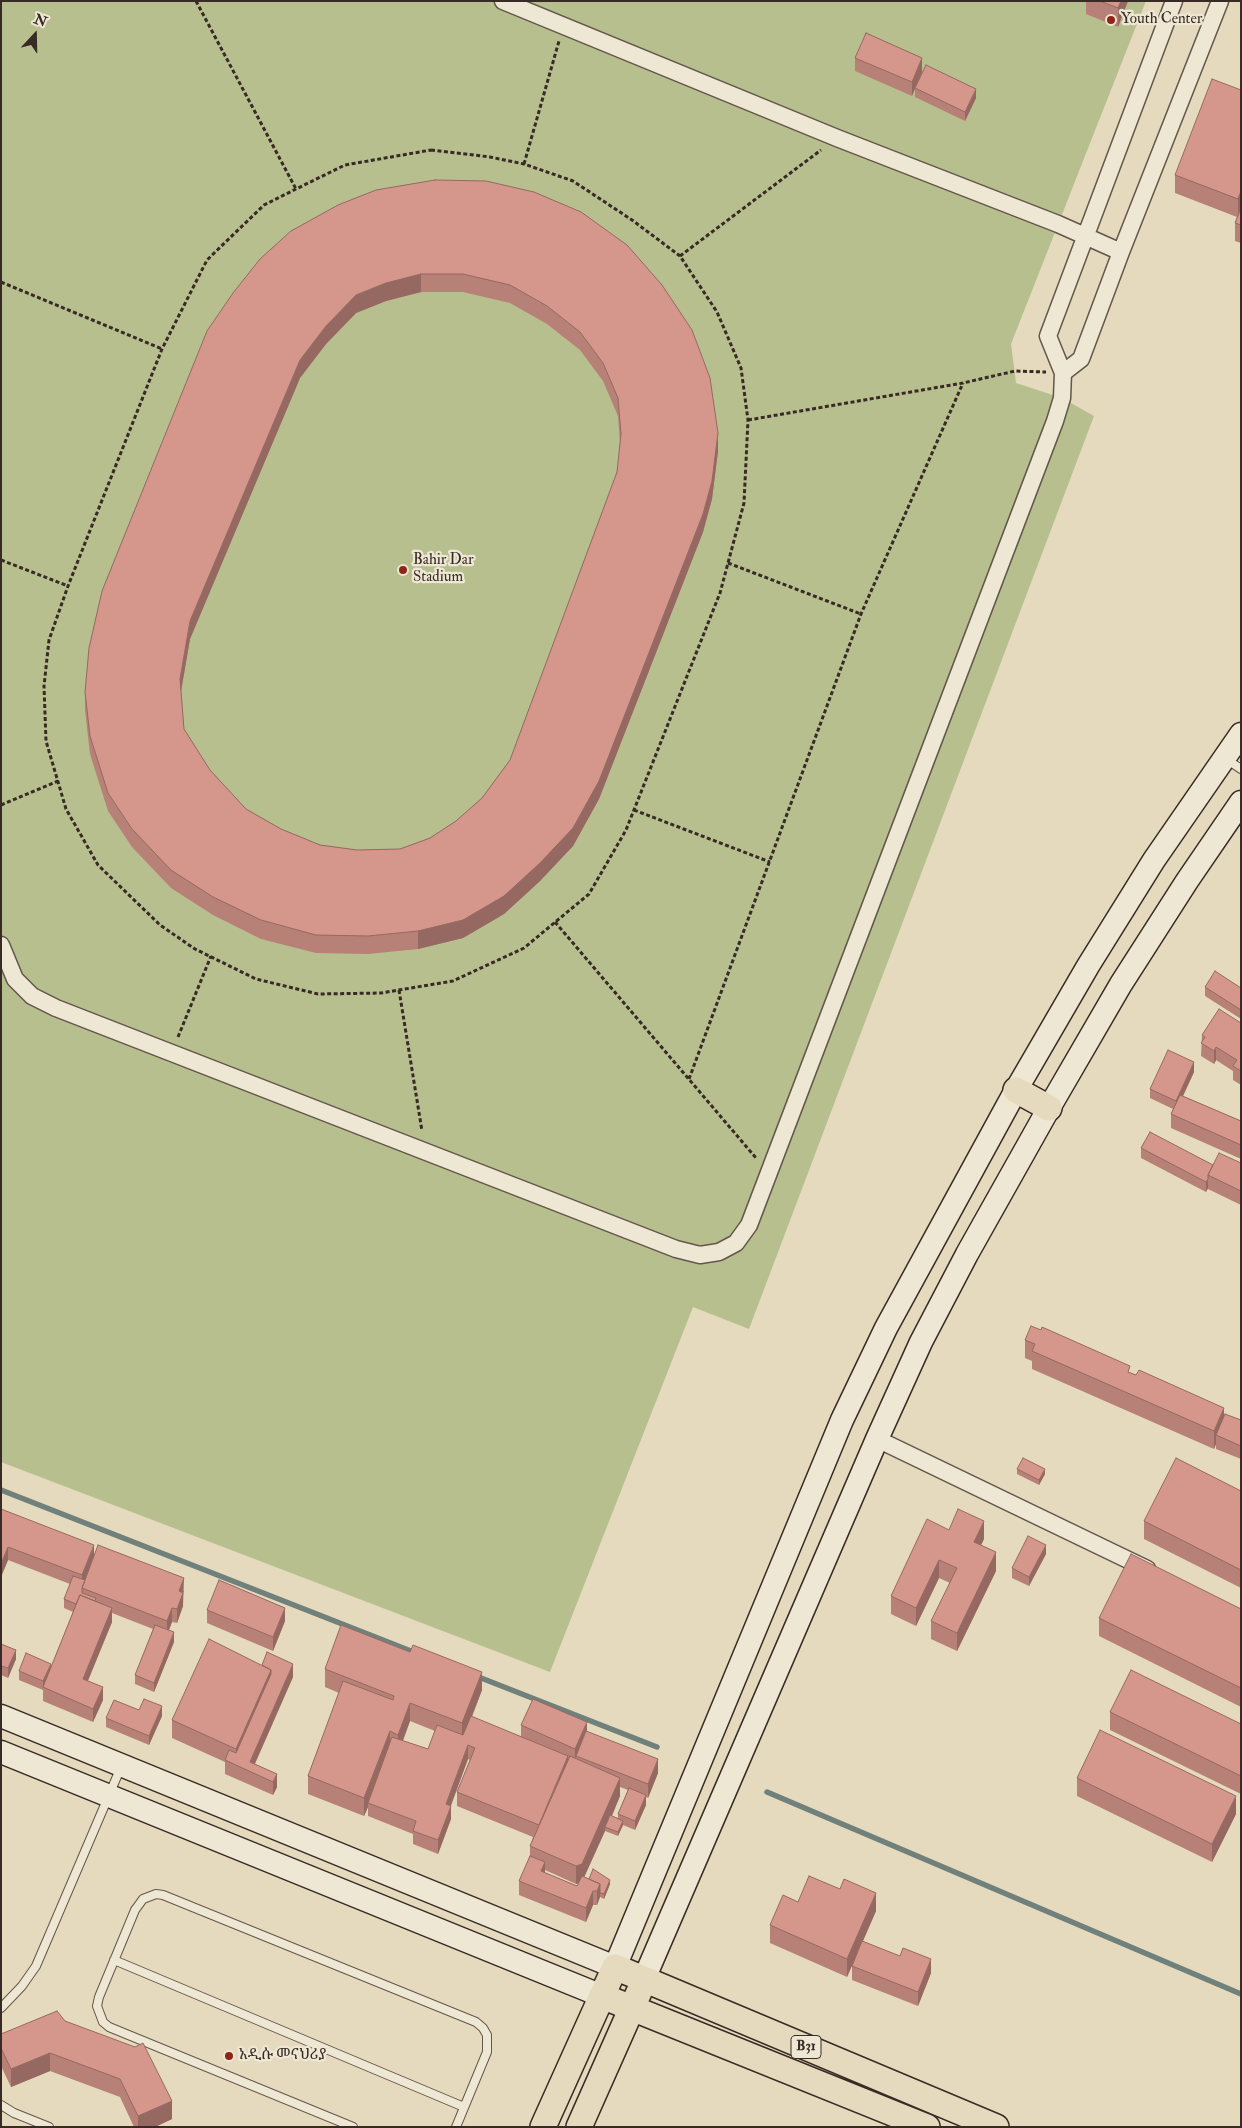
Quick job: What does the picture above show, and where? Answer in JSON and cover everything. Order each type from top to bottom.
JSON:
[{"type":"main road","points":[[1016,1090],[1049,1108]]},
{"type":"main road","points":[[543,2127],[615,1967]]},
{"type":"main road","name":"B31","points":[[615,1967],[996,2127]]},
{"type":"main road","points":[[579,2127],[644,1979]]},
{"type":"main road","name":"B31","points":[[602,1996],[927,2127]]},
{"type":"street","points":[[503,1],[1121,252]]},
{"type":"street","points":[[1,945],[15,978],[32,996],[56,1008],[676,1249],[700,1256],[718,1252],[736,1243],[748,1225],[1055,421],[1062,398],[1063,373],[1048,336],[1174,1]]},
{"type":"street","points":[[1063,373],[1081,359],[1220,1]]},
{"type":"street","points":[[1,1716],[615,1967],[842,1420],[886,1328],[1016,1090],[1088,966],[1154,860],[1232,764],[1241,734]]},
{"type":"street","points":[[644,1979],[877,1439],[921,1342],[967,1254],[1126,976],[1241,802]]},
{"type":"street","points":[[877,1439],[1161,1576]]},
{"type":"street","points":[[1,1752],[602,1996]]},
{"type":"lane","points":[[1,2008],[22,1986],[36,1966],[122,1766]]},
{"type":"lane","points":[[353,2127],[109,2027],[102,2022],[97,2006],[114,1960],[139,1904],[150,1896],[163,1895],[476,2022],[487,2035],[487,2052],[456,2127]]},
{"type":"lane","points":[[114,1960],[464,2107]]},
{"type":"lane","points":[[1,2105],[14,2113],[49,2127]]},
{"type":"path","points":[[196,1],[296,189]]},
{"type":"path","points":[[524,164],[564,26]]},
{"type":"path","points":[[680,256],[838,138]]},
{"type":"path","points":[[431,150],[490,157],[524,164],[573,180],[632,220],[680,256],[717,312],[741,368],[748,420],[744,504],[720,593],[626,830],[589,894],[524,948],[453,980],[380,993],[318,994],[256,979],[195,949],[160,924],[98,865],[66,809],[46,741],[44,686],[49,640],[68,586],[162,349],[207,260],[264,205],[296,189],[345,165],[431,150]]},
{"type":"path","points":[[1,282],[162,349]]},
{"type":"path","points":[[748,420],[963,383],[1015,371],[1063,373]]},
{"type":"path","points":[[689,1079],[862,614],[963,383]]},
{"type":"path","points":[[1,560],[68,586]]},
{"type":"path","points":[[728,563],[862,614]]},
{"type":"path","points":[[1,805],[58,781]]},
{"type":"path","points":[[634,810],[770,862]]},
{"type":"path","points":[[555,922],[768,1172]]},
{"type":"path","points":[[171,1053],[211,956]]},
{"type":"path","points":[[399,990],[425,1152]]},
{"type":"green space","points":[[1,1],[1146,1],[1011,344],[1016,383],[1062,398],[1094,416],[749,1329],[693,1307],[550,1672],[1,1462]]},
{"type":"building","points":[[1100,1],[1121,1],[1118,8]]},
{"type":"building","points":[[866,33],[922,58],[912,82],[855,58]]},
{"type":"building","points":[[926,65],[976,89],[965,112],[915,88]]},
{"type":"building","points":[[1212,79],[1241,90],[1241,191],[1238,199],[1175,175]]},
{"type":"building","points":[[435,180],[486,181],[534,192],[581,212],[627,245],[662,285],[692,330],[710,378],[718,433],[712,481],[703,514],[599,781],[573,828],[540,863],[504,896],[463,920],[418,931],[368,936],[316,935],[261,920],[213,897],[171,870],[132,829],[108,793],[90,736],[85,692],[89,648],[102,591],[207,331],[233,293],[260,259],[291,231],[338,205],[376,190]],"holes":[[[421,274],[463,274],[510,285],[547,306],[580,332],[603,363],[618,398],[621,434],[617,472],[510,760],[482,798],[456,821],[430,838],[400,849],[357,850],[320,845],[281,829],[246,809],[210,770],[184,729],[180,679],[190,621],[300,360],[326,326],[356,295],[386,283]]]},
{"type":"building","points":[[1241,208],[1241,225],[1235,223]]},
{"type":"building","points":[[1215,971],[1241,988],[1241,1010],[1205,987]]},
{"type":"building","points":[[1219,1009],[1241,1023],[1241,1071],[1233,1066],[1237,1060],[1216,1047],[1214,1051],[1201,1043],[1205,1037],[1202,1035]]},
{"type":"building","points":[[1168,1050],[1194,1062],[1176,1101],[1150,1089]]},
{"type":"building","points":[[1180,1095],[1241,1121],[1241,1145],[1171,1114]]},
{"type":"building","points":[[1150,1132],[1213,1165],[1206,1182],[1141,1148]]},
{"type":"building","points":[[1219,1153],[1241,1163],[1241,1191],[1208,1175]]},
{"type":"building","points":[[1031,1326],[1041,1330],[1042,1327],[1130,1366],[1128,1372],[1136,1375],[1139,1370],[1224,1408],[1214,1431],[1032,1351],[1035,1344],[1025,1340]]},
{"type":"building","points":[[1225,1414],[1241,1420],[1241,1446],[1216,1435]]},
{"type":"building","points":[[1023,1458],[1045,1469],[1039,1480],[1017,1469]]},
{"type":"building","points":[[1176,1458],[1241,1491],[1241,1570],[1144,1521]]},
{"type":"building","points":[[1,1509],[94,1545],[82,1575],[8,1547],[1,1564]]},
{"type":"building","points":[[958,1509],[984,1521],[974,1542],[996,1552],[957,1633],[931,1621],[957,1568],[939,1560],[916,1608],[891,1596],[927,1519],[949,1530]]},
{"type":"building","points":[[1028,1536],[1046,1545],[1029,1577],[1012,1568]]},
{"type":"building","points":[[98,1545],[184,1578],[179,1591],[183,1593],[177,1609],[172,1608],[167,1621],[82,1588]]},
{"type":"building","points":[[1131,1554],[1241,1609],[1241,1688],[1099,1618]]},
{"type":"building","points":[[73,1576],[85,1580],[82,1593],[96,1598],[95,1601],[80,1595],[76,1604],[64,1599]]},
{"type":"building","points":[[219,1580],[285,1608],[273,1637],[207,1610]]},
{"type":"building","points":[[80,1595],[112,1608],[83,1679],[103,1687],[93,1709],[43,1687]]},
{"type":"building","points":[[155,1625],[174,1632],[154,1683],[135,1675]]},
{"type":"building","points":[[341,1625],[410,1652],[413,1645],[482,1672],[462,1723],[410,1703],[398,1735],[390,1731],[364,1798],[308,1776],[343,1681],[393,1700],[394,1696],[325,1669]]},
{"type":"building","points":[[209,1639],[271,1670],[236,1749],[172,1720]]},
{"type":"building","points":[[1,1644],[16,1650],[8,1668],[1,1666]]},
{"type":"building","points":[[267,1652],[293,1664],[250,1762],[277,1774],[273,1782],[225,1760],[229,1750],[236,1753],[271,1674],[271,1670],[262,1665]]},
{"type":"building","points":[[26,1653],[51,1664],[43,1681],[19,1671]]},
{"type":"building","points":[[1131,1670],[1241,1724],[1241,1776],[1110,1712]]},
{"type":"building","points":[[144,1699],[162,1706],[149,1736],[106,1718],[114,1700],[139,1710]]},
{"type":"building","points":[[533,1699],[587,1722],[575,1749],[521,1725]]},
{"type":"building","points":[[471,1716],[568,1756],[539,1825],[457,1792],[475,1748],[468,1745],[446,1804],[451,1806],[438,1840],[413,1831],[416,1821],[368,1803],[392,1737],[428,1749],[437,1725],[463,1735]]},
{"type":"building","points":[[1100,1730],[1236,1796],[1212,1844],[1077,1778]]},
{"type":"building","points":[[586,1731],[658,1759],[648,1784],[576,1756]]},
{"type":"building","points":[[570,1756],[620,1778],[582,1864],[576,1866],[530,1846]]},
{"type":"building","points":[[629,1788],[646,1795],[635,1821],[618,1814]]},
{"type":"building","points":[[610,1815],[623,1821],[618,1832],[605,1827]]},
{"type":"building","points":[[530,1856],[545,1862],[541,1871],[577,1886],[582,1876],[600,1884],[597,1891],[593,1891],[586,1908],[519,1881]]},
{"type":"building","points":[[593,1869],[610,1880],[604,1894],[600,1893],[600,1884],[589,1879]]},
{"type":"building","points":[[809,1876],[840,1889],[844,1879],[876,1893],[847,1959],[770,1925],[783,1895],[798,1902]]},
{"type":"building","points":[[862,1941],[900,1956],[903,1948],[931,1959],[918,1992],[852,1966]]},
{"type":"building","points":[[57,2011],[65,2021],[135,2047],[143,2043],[172,2101],[138,2116],[120,2079],[50,2053],[11,2069],[1,2048],[1,2034]]},
{"type":"waterway","points":[[1,1490],[416,1653]]},
{"type":"waterway","points":[[476,1676],[657,1747]]},
{"type":"waterway","points":[[767,1792],[1241,1994]]},
{"type":"place","name":"Youth Center","points":[[1111,20]]},
{"type":"place","name":"Bahir Dar Stadium","points":[[403,570]]},
{"type":"place","name":"አዲሱ መናህሪያ","points":[[229,2056]]}]
